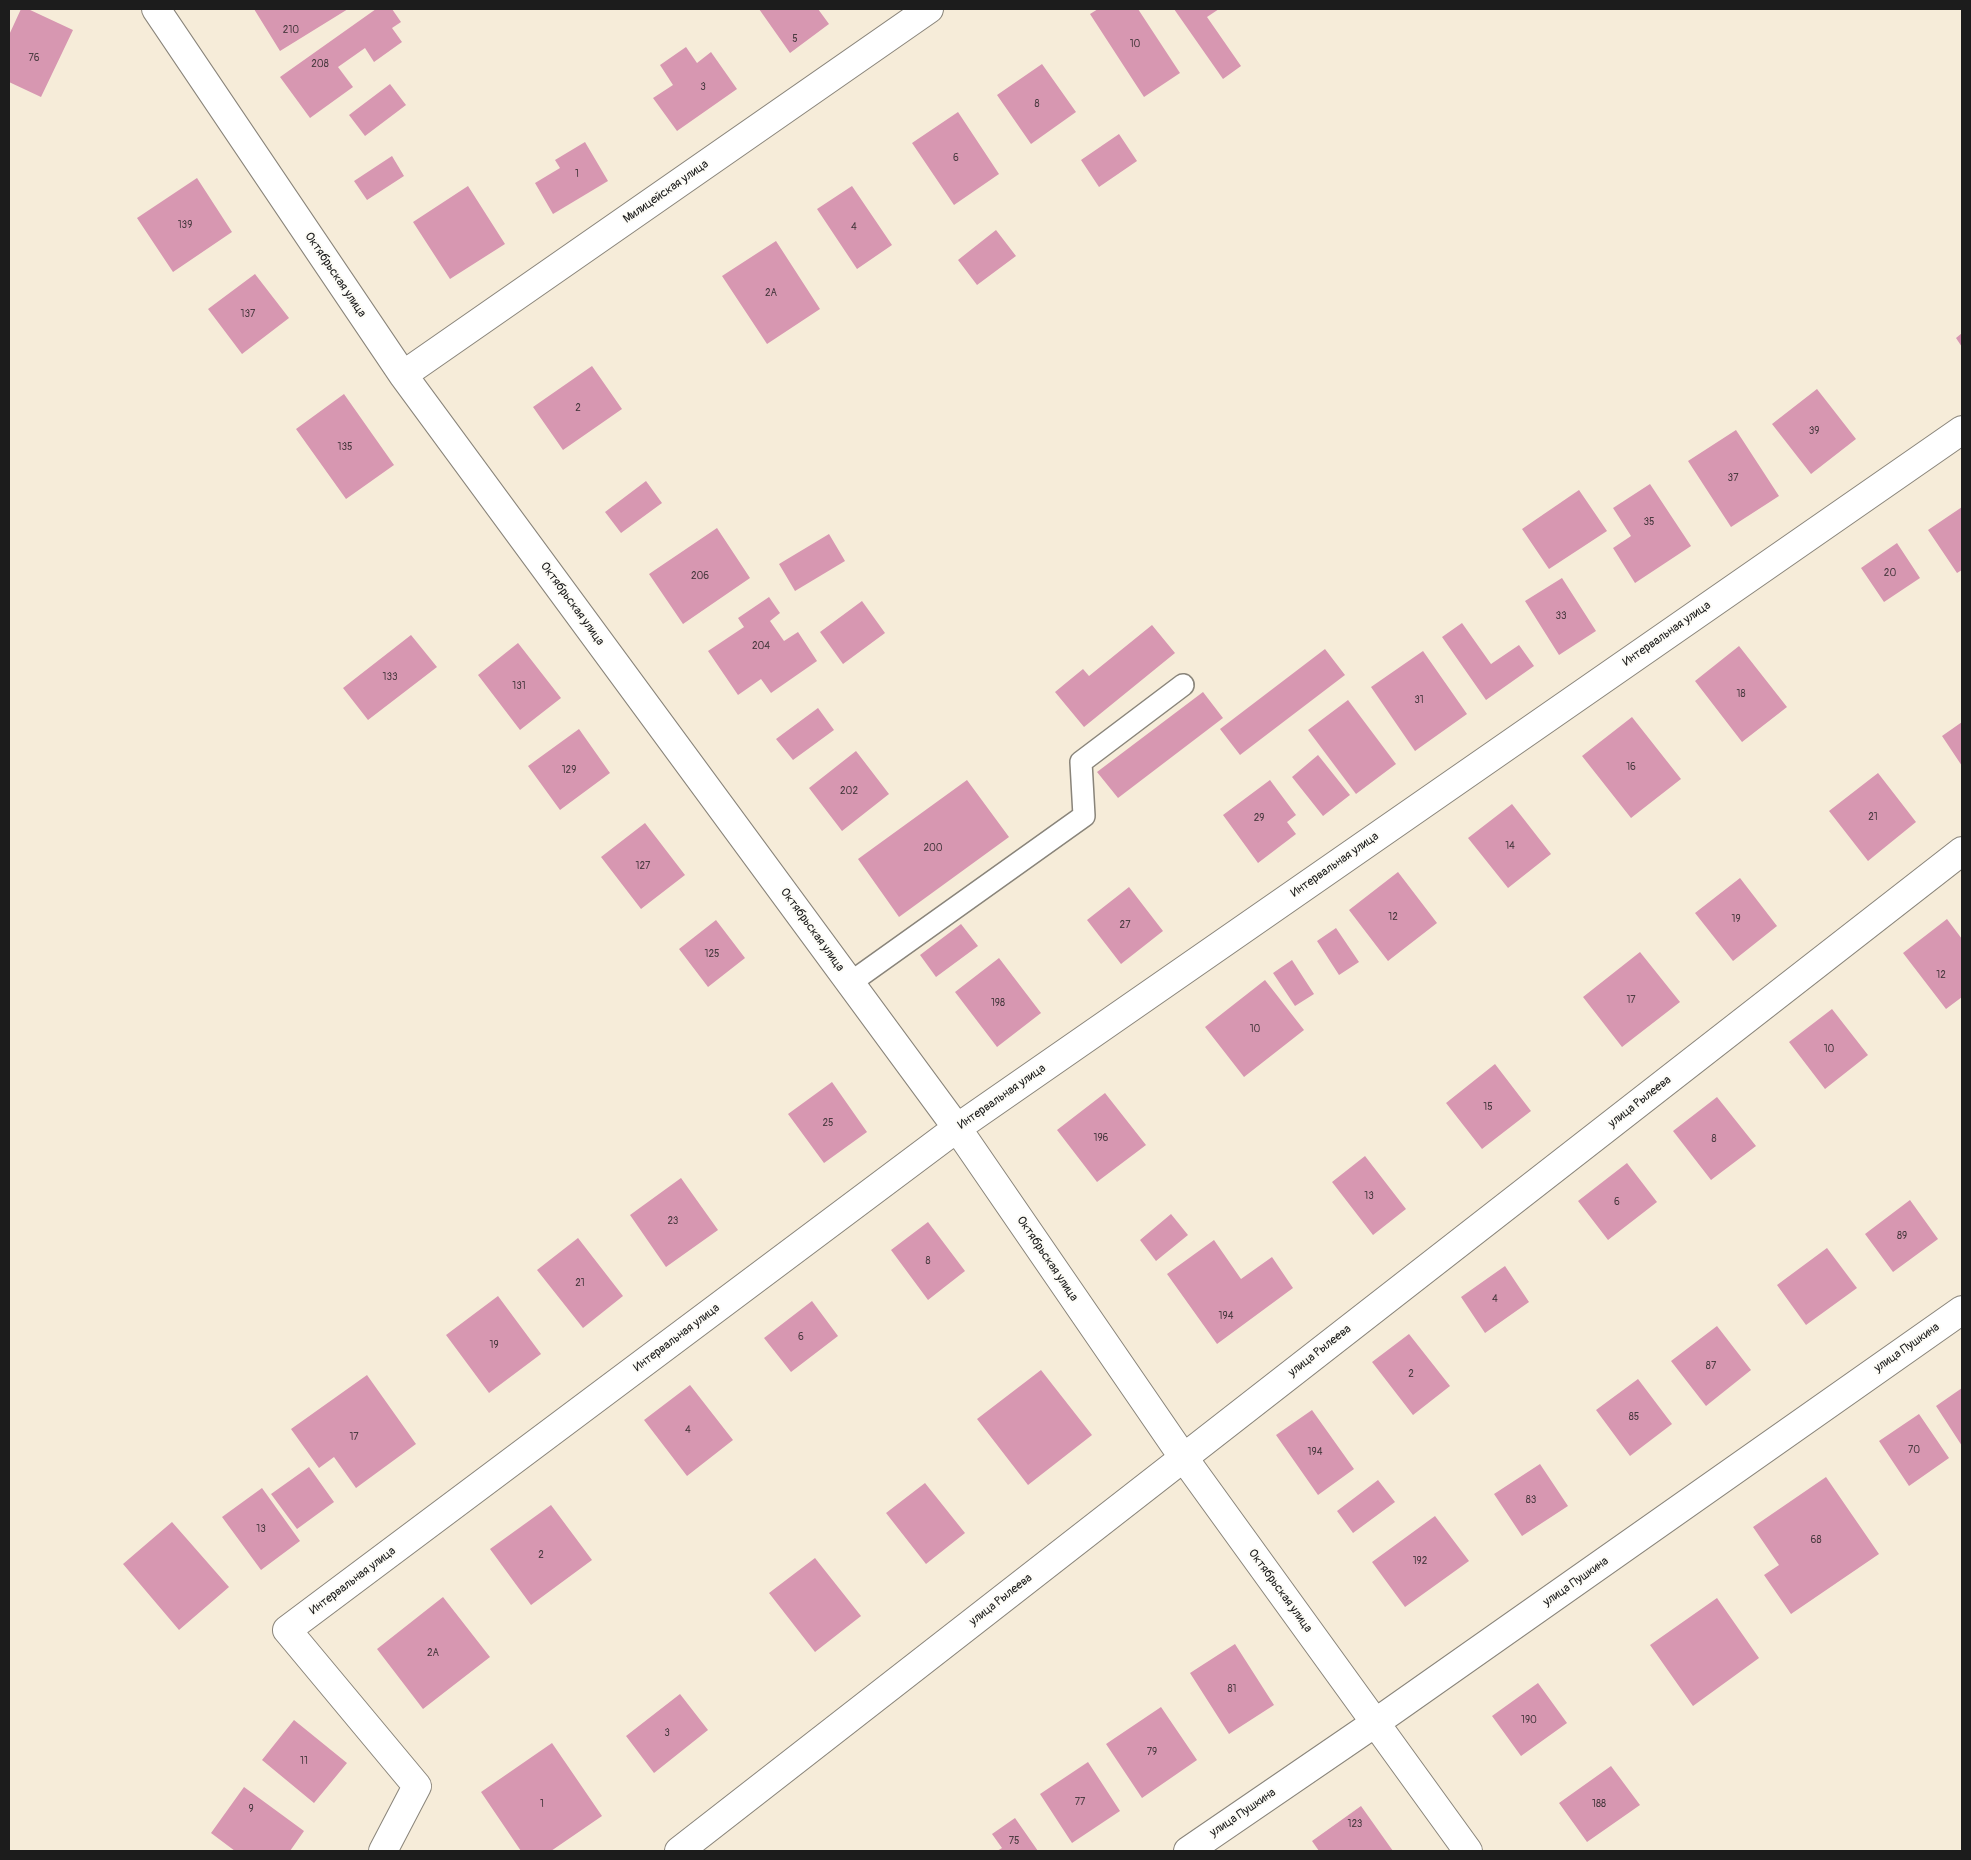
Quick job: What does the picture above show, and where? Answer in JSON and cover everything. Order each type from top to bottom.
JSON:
[{"type":"street","name":"Октябрьская улица","points":[[156,9],[403,375],[957,1128],[1183,1458],[1468,1851]]},
{"type":"street","name":"Милицейская улица","points":[[403,375],[930,9]]},
{"type":"street","name":"Интервальная улица","points":[[383,1851],[418,1786],[287,1630],[957,1128],[1962,430]]},
{"type":"street","name":"улица Рылеева","points":[[679,1851],[1962,851]]},
{"type":"street","name":"улица Пушкина","points":[[1188,1851],[1375,1723],[1962,1310]]},
{"type":"lane","points":[[850,983],[1084,816],[1081,762],[1183,685]]},
{"type":"building","points":[[21,9],[28,9],[73,30],[41,97],[9,82],[9,35]]},
{"type":"building","points":[[254,9],[348,9],[280,51]]},
{"type":"building","points":[[376,9],[392,9],[401,22],[392,28],[402,42],[374,62],[365,48],[338,67],[353,87],[310,118],[280,77]]},
{"type":"building","points":[[759,9],[818,9],[829,24],[790,53]]},
{"type":"building","points":[[1098,9],[1138,9],[1180,73],[1144,97],[1090,14]]},
{"type":"building","points":[[1174,9],[1219,9],[1207,17],[1241,66],[1223,79]]},
{"type":"building","points":[[686,47],[697,63],[711,52],[737,89],[677,131],[653,98],[673,85],[660,65]]},
{"type":"building","points":[[1042,64],[1076,112],[1031,144],[997,95]]},
{"type":"building","points":[[390,84],[406,105],[365,136],[349,115]]},
{"type":"building","points":[[958,112],[999,174],[954,205],[912,143]]},
{"type":"building","points":[[1119,134],[1137,161],[1099,187],[1081,160]]},
{"type":"building","points":[[585,142],[608,181],[553,214],[535,183],[560,168],[555,160]]},
{"type":"building","points":[[392,156],[404,176],[367,200],[354,181]]},
{"type":"building","points":[[197,178],[232,232],[173,272],[137,218]]},
{"type":"building","points":[[468,186],[505,244],[450,279],[413,222]]},
{"type":"building","points":[[852,186],[892,245],[857,269],[817,209]]},
{"type":"building","points":[[996,230],[1016,256],[977,285],[958,260]]},
{"type":"building","points":[[776,241],[820,309],[767,344],[722,276]]},
{"type":"building","points":[[255,274],[289,318],[242,354],[208,309]]},
{"type":"building","points":[[1962,333],[1962,347],[1956,338]]},
{"type":"building","points":[[592,366],[622,409],[563,450],[533,407]]},
{"type":"building","points":[[1817,389],[1856,439],[1811,474],[1772,424]]},
{"type":"building","points":[[344,394],[394,465],[346,499],[296,429]]},
{"type":"building","points":[[1736,430],[1779,496],[1731,527],[1688,461]]},
{"type":"building","points":[[646,481],[662,503],[621,533],[605,512]]},
{"type":"building","points":[[1650,484],[1691,546],[1635,583],[1613,548],[1631,536],[1613,508]]},
{"type":"building","points":[[1579,490],[1607,531],[1549,569],[1522,529]]},
{"type":"building","points":[[1962,507],[1962,570],[1957,573],[1928,530]]},
{"type":"building","points":[[717,528],[750,578],[683,624],[649,574]]},
{"type":"building","points":[[829,534],[845,561],[795,591],[779,564]]},
{"type":"building","points":[[1897,543],[1920,578],[1884,602],[1861,568]]},
{"type":"building","points":[[1562,578],[1596,631],[1559,655],[1525,601]]},
{"type":"building","points":[[769,597],[780,613],[770,621],[784,641],[798,632],[817,661],[771,693],[761,679],[738,695],[708,651],[744,627],[738,618]]},
{"type":"building","points":[[862,601],[885,633],[843,664],[820,632]]},
{"type":"building","points":[[1462,623],[1491,664],[1519,645],[1534,666],[1486,700],[1442,637]]},
{"type":"building","points":[[1152,625],[1175,653],[1084,727],[1055,692],[1083,669],[1089,676]]},
{"type":"building","points":[[411,635],[437,667],[368,720],[343,688]]},
{"type":"building","points":[[518,643],[561,698],[520,730],[478,675]]},
{"type":"building","points":[[1739,646],[1787,707],[1742,742],[1695,681]]},
{"type":"building","points":[[1325,649],[1345,675],[1240,755],[1220,729]]},
{"type":"building","points":[[1423,651],[1467,714],[1415,751],[1371,687]]},
{"type":"building","points":[[1203,692],[1223,718],[1118,798],[1097,772]]},
{"type":"building","points":[[1348,700],[1396,764],[1356,794],[1308,730]]},
{"type":"building","points":[[818,708],[834,730],[793,760],[776,739]]},
{"type":"building","points":[[1632,717],[1681,779],[1631,818],[1582,756]]},
{"type":"building","points":[[1962,722],[1962,766],[1942,736]]},
{"type":"building","points":[[579,729],[610,773],[560,810],[528,766]]},
{"type":"building","points":[[856,751],[889,794],[842,831],[809,788]]},
{"type":"building","points":[[1318,755],[1350,795],[1323,816],[1292,777]]},
{"type":"building","points":[[1878,773],[1916,822],[1868,861],[1829,811]]},
{"type":"building","points":[[967,780],[1009,837],[899,917],[858,859]]},
{"type":"building","points":[[1270,780],[1296,815],[1287,822],[1296,834],[1258,863],[1223,815]]},
{"type":"building","points":[[1512,804],[1551,854],[1508,888],[1468,838]]},
{"type":"building","points":[[645,823],[685,875],[641,909],[601,857]]},
{"type":"building","points":[[1398,872],[1437,923],[1388,961],[1349,910]]},
{"type":"building","points":[[1740,878],[1777,926],[1733,961],[1695,913]]},
{"type":"building","points":[[1129,887],[1163,931],[1121,964],[1087,920]]},
{"type":"building","points":[[1947,919],[1962,939],[1962,997],[1946,1009],[1903,953]]},
{"type":"building","points":[[716,920],[745,958],[708,987],[679,949]]},
{"type":"building","points":[[961,924],[978,946],[936,977],[920,955]]},
{"type":"building","points":[[1336,928],[1359,962],[1339,975],[1317,941]]},
{"type":"building","points":[[1640,952],[1680,1002],[1622,1047],[1583,997]]},
{"type":"building","points":[[999,958],[1041,1013],[997,1047],[955,992]]},
{"type":"building","points":[[1292,960],[1314,994],[1295,1006],[1273,973]]},
{"type":"building","points":[[1265,980],[1304,1030],[1244,1077],[1205,1027]]},
{"type":"building","points":[[1832,1009],[1868,1055],[1825,1089],[1789,1042]]},
{"type":"building","points":[[1495,1064],[1531,1111],[1482,1149],[1446,1103]]},
{"type":"building","points":[[832,1082],[867,1132],[824,1163],[788,1114]]},
{"type":"building","points":[[1105,1093],[1146,1145],[1097,1182],[1057,1130]]},
{"type":"building","points":[[1717,1097],[1756,1146],[1711,1180],[1673,1131]]},
{"type":"building","points":[[1365,1156],[1406,1209],[1373,1235],[1332,1182]]},
{"type":"building","points":[[1627,1163],[1657,1202],[1608,1240],[1578,1201]]},
{"type":"building","points":[[681,1178],[718,1230],[666,1267],[630,1215]]},
{"type":"building","points":[[1910,1200],[1938,1239],[1893,1272],[1865,1234]]},
{"type":"building","points":[[1171,1214],[1188,1235],[1156,1261],[1140,1240]]},
{"type":"building","points":[[928,1222],[965,1271],[928,1300],[891,1250]]},
{"type":"building","points":[[578,1238],[623,1296],[583,1328],[537,1270]]},
{"type":"building","points":[[1214,1240],[1241,1279],[1272,1257],[1293,1288],[1217,1344],[1167,1274]]},
{"type":"building","points":[[1827,1248],[1857,1288],[1806,1325],[1777,1285]]},
{"type":"building","points":[[1505,1266],[1529,1302],[1485,1333],[1461,1297]]},
{"type":"building","points":[[498,1296],[541,1354],[489,1393],[446,1335]]},
{"type":"building","points":[[812,1301],[838,1336],[791,1372],[764,1338]]},
{"type":"building","points":[[1717,1326],[1751,1370],[1706,1406],[1671,1361]]},
{"type":"building","points":[[1409,1334],[1450,1386],[1413,1415],[1372,1362]]},
{"type":"building","points":[[1041,1370],[1092,1435],[1028,1485],[977,1419]]},
{"type":"building","points":[[367,1375],[416,1444],[356,1488],[334,1457],[319,1468],[291,1429]]},
{"type":"building","points":[[1638,1379],[1672,1424],[1630,1456],[1596,1410]]},
{"type":"building","points":[[690,1385],[733,1440],[687,1476],[644,1420]]},
{"type":"building","points":[[1962,1388],[1962,1446],[1936,1406]]},
{"type":"building","points":[[1312,1410],[1354,1469],[1318,1495],[1276,1435]]},
{"type":"building","points":[[1919,1414],[1949,1458],[1909,1486],[1879,1441]]},
{"type":"building","points":[[1540,1464],[1568,1506],[1522,1536],[1494,1494]]},
{"type":"building","points":[[309,1467],[334,1502],[297,1529],[271,1494]]},
{"type":"building","points":[[1826,1477],[1879,1554],[1791,1614],[1764,1575],[1779,1565],[1753,1527]]},
{"type":"building","points":[[1378,1480],[1395,1502],[1353,1533],[1337,1511]]},
{"type":"building","points":[[925,1483],[965,1533],[926,1564],[886,1513]]},
{"type":"building","points":[[262,1488],[300,1541],[261,1570],[222,1517]]},
{"type":"building","points":[[551,1505],[592,1560],[531,1605],[490,1549]]},
{"type":"building","points":[[1435,1516],[1469,1561],[1405,1607],[1372,1562]]},
{"type":"building","points":[[172,1522],[229,1587],[179,1630],[123,1564]]},
{"type":"building","points":[[815,1558],[861,1616],[815,1652],[769,1593]]},
{"type":"building","points":[[443,1597],[490,1657],[423,1709],[377,1649]]},
{"type":"building","points":[[1717,1598],[1759,1658],[1693,1706],[1650,1645]]},
{"type":"building","points":[[1235,1644],[1274,1705],[1229,1734],[1190,1673]]},
{"type":"building","points":[[1538,1683],[1567,1723],[1521,1756],[1492,1716]]},
{"type":"building","points":[[680,1694],[708,1730],[654,1773],[626,1736]]},
{"type":"building","points":[[1161,1707],[1197,1760],[1142,1798],[1106,1744]]},
{"type":"building","points":[[294,1720],[347,1763],[314,1803],[262,1760]]},
{"type":"building","points":[[552,1743],[602,1816],[551,1851],[521,1851],[481,1792]]},
{"type":"building","points":[[1088,1762],[1120,1811],[1072,1843],[1040,1794]]},
{"type":"building","points":[[1611,1766],[1640,1805],[1587,1842],[1559,1803]]},
{"type":"building","points":[[244,1787],[304,1831],[290,1851],[235,1851],[211,1833]]},
{"type":"building","points":[[1361,1806],[1393,1851],[1319,1851],[1312,1841]]},
{"type":"building","points":[[1015,1818],[1038,1851],[997,1851],[1002,1848],[992,1834]]}]
